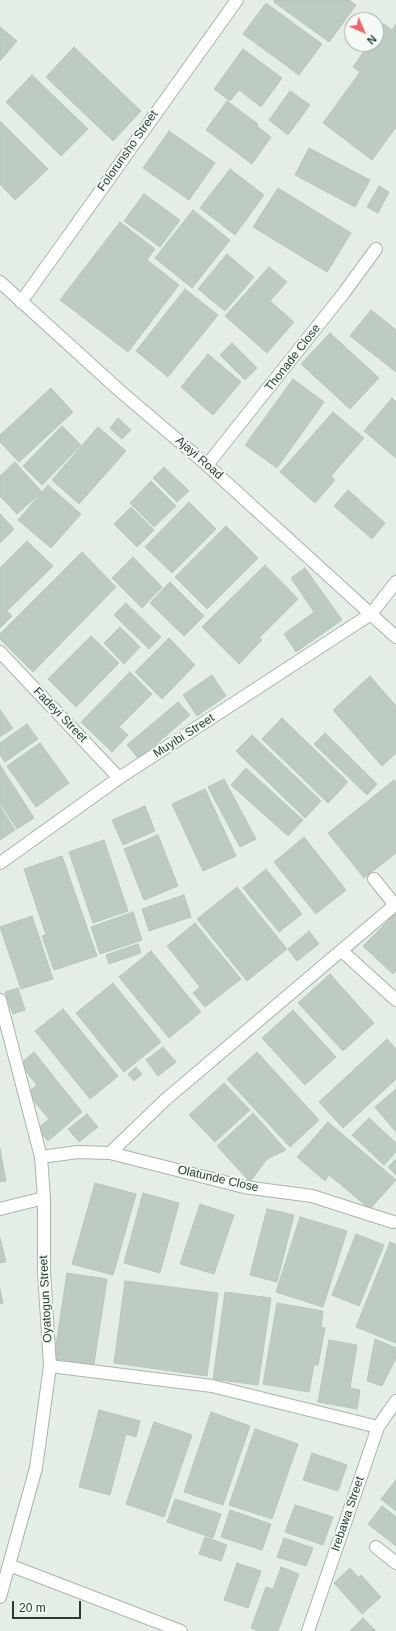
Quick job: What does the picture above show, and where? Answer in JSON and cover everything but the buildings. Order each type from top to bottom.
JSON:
[{"type":"street","name":"Folorunsho Street","points":[[20,302],[237,0]]},
{"type":"street","name":"Thonade Close","points":[[208,465],[343,294],[376,249]]},
{"type":"street","name":"Ajayi Road","points":[[0,282],[20,302],[120,391],[208,465],[396,637]]},
{"type":"street","name":"Muyibi Street","points":[[0,863],[119,778],[371,614],[396,582]]},
{"type":"street","name":"Fadeyi Street","points":[[0,652],[119,778]]},
{"type":"street","points":[[110,1154],[165,1100],[396,904],[374,879]]},
{"type":"street","points":[[342,951],[396,1000]]},
{"type":"street","name":"Oyatogun Street","points":[[0,1000],[41,1157],[44,1198],[44,1272],[50,1366],[36,1468],[0,1597]]},
{"type":"street","name":"Olatunde Close","points":[[41,1157],[78,1152],[110,1154],[244,1187],[312,1196],[393,1222]]},
{"type":"street","points":[[0,1209],[44,1198]]},
{"type":"street","points":[[50,1366],[212,1386],[378,1427]]},
{"type":"street","name":"Irebawa Street","points":[[308,1631],[378,1427],[396,1401]]},
{"type":"street","points":[[376,1547],[396,1563]]},
{"type":"street","points":[[9,1565],[181,1631]]}]
